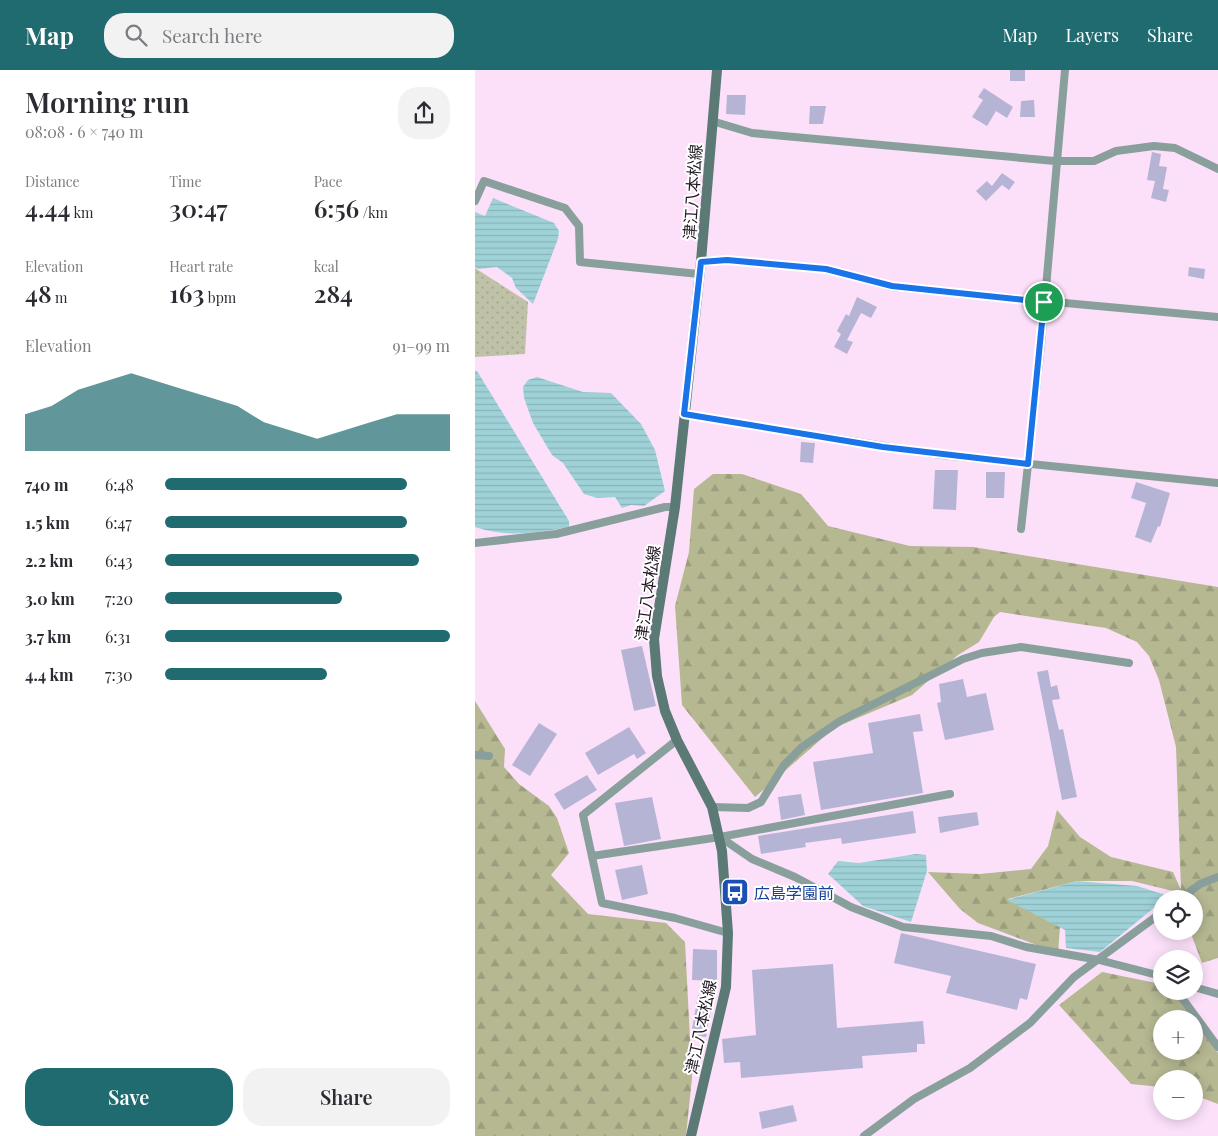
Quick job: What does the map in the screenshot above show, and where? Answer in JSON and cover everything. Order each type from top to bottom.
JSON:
[{"type":"main road","name":"津江八本松線","points":[[691,1136],[726,987],[728,933],[720,837],[712,806],[677,740],[665,710],[657,676],[654,640],[675,507],[701,262],[717,70]]},
{"type":"street","points":[[1021,529],[1065,70]]},
{"type":"street","points":[[712,121],[752,133],[1055,161],[1094,161],[1116,151],[1154,146],[1175,148],[1218,169]]},
{"type":"street","points":[[475,201],[484,181],[565,208],[579,226],[580,262],[699,274]]},
{"type":"street","points":[[701,262],[727,260],[826,269],[892,286],[1044,302],[1218,317]]},
{"type":"street","points":[[684,414],[883,447],[1218,483]]},
{"type":"street","points":[[475,543],[556,534],[665,507],[675,507]]},
{"type":"street","points":[[712,806],[748,808],[761,802],[784,765],[802,747],[839,721],[963,659],[981,653],[1021,647],[1129,663]]},
{"type":"street","points":[[677,740],[583,815],[602,903],[675,918],[728,933]]},
{"type":"street","points":[[475,755],[489,756]]},
{"type":"street","points":[[592,856],[720,837],[950,794]]},
{"type":"street","points":[[720,837],[752,859],[851,906],[903,926],[991,936],[1026,947],[1099,960],[1153,974]]},
{"type":"street","points":[[1192,890],[1200,884],[1218,877]]},
{"type":"street","points":[[864,1136],[915,1099],[970,1068],[1023,1028],[1075,977],[1153,919]]},
{"type":"street","points":[[1203,990],[1218,994]]},
{"type":"street","points":[[1184,1000],[1218,1047]]},
{"type":"shaded area","points":[[493,198],[554,223],[559,231],[558,239],[533,304],[516,288],[512,278],[497,267],[478,269],[475,267],[475,212],[485,216]]},
{"type":"shaded area","points":[[475,268],[528,302],[525,354],[475,357]]},
{"type":"shaded area","points":[[475,371],[477,371],[569,521],[569,527],[533,533],[510,533],[475,527]]},
{"type":"shaded area","points":[[537,377],[583,392],[611,393],[641,424],[655,450],[665,491],[644,506],[631,505],[622,508],[615,497],[597,498],[584,494],[563,463],[552,455],[533,423],[524,398],[523,387],[528,380]]},
{"type":"shaded area","points":[[916,854],[926,855],[927,871],[911,922],[863,906],[828,874],[838,861],[859,863]]},
{"type":"shaded area","points":[[1077,881],[1137,886],[1153,891],[1153,909],[1100,952],[1066,948],[1065,930],[1007,900]]},
{"type":"green space","points":[[713,474],[742,474],[801,494],[828,526],[910,546],[973,547],[1218,587],[1218,958],[1203,963],[1203,950],[1197,950],[1193,940],[1203,940],[1203,890],[1181,890],[1176,747],[1159,680],[1149,656],[1137,642],[1106,628],[1000,612],[994,617],[979,642],[958,655],[912,695],[834,728],[755,797],[682,705],[675,606],[689,552],[694,489]]},
{"type":"green space","points":[[475,701],[505,749],[504,767],[519,784],[549,806],[557,818],[569,853],[551,875],[588,914],[666,923],[685,942],[692,1078],[686,1136],[475,1136]]},
{"type":"green space","points":[[1057,810],[1080,837],[1111,857],[1173,872],[1181,890],[1169,890],[1132,881],[1077,881],[1008,899],[1060,927],[1058,953],[978,923],[960,909],[928,872],[980,874],[1031,869],[1048,846]]},
{"type":"green space","points":[[1102,972],[1153,982],[1153,1000],[1183,1000],[1190,1010],[1153,1010],[1153,1060],[1203,1060],[1203,1030],[1218,1053],[1218,1104],[1203,1098],[1203,1070],[1153,1070],[1153,1086],[1131,1084],[1059,1005]]},
{"type":"building","points":[[1010,70],[1025,70],[1025,81],[1010,81]]},
{"type":"building","points":[[984,88],[1013,107],[1007,118],[996,111],[987,126],[972,117],[983,100],[978,97]]},
{"type":"building","points":[[727,95],[746,95],[745,115],[726,114]]},
{"type":"building","points":[[1034,100],[1035,117],[1020,117],[1021,101]]},
{"type":"building","points":[[810,106],[826,106],[823,124],[809,124]]},
{"type":"building","points":[[1152,152],[1161,154],[1159,166],[1167,167],[1163,189],[1169,190],[1166,202],[1151,198],[1155,181],[1147,180]]},
{"type":"building","points":[[1002,173],[1015,182],[1009,190],[1002,185],[986,201],[976,191],[987,181],[992,186]]},
{"type":"building","points":[[1189,267],[1205,269],[1204,279],[1188,276]]},
{"type":"building","points":[[857,297],[877,307],[871,318],[861,313],[847,340],[853,342],[847,354],[834,347],[841,334],[837,331],[846,314],[849,316]]},
{"type":"building","points":[[801,442],[815,443],[813,463],[800,462]]},
{"type":"building","points":[[935,470],[958,470],[956,510],[933,509]]},
{"type":"building","points":[[986,472],[1005,472],[1004,498],[986,498]]},
{"type":"building","points":[[1136,482],[1170,493],[1160,527],[1158,526],[1151,543],[1135,537],[1146,503],[1131,498]]},
{"type":"building","points":[[642,646],[656,706],[634,711],[621,650]]},
{"type":"building","points":[[1048,670],[1051,687],[1057,685],[1060,699],[1052,700],[1059,730],[1063,729],[1077,797],[1062,800],[1037,672]]},
{"type":"building","points":[[963,679],[967,697],[986,693],[994,730],[945,740],[937,703],[941,702],[939,684]]},
{"type":"building","points":[[920,714],[923,731],[913,732],[923,793],[821,810],[813,762],[873,753],[868,723]]},
{"type":"building","points":[[539,723],[557,734],[530,776],[512,765]]},
{"type":"building","points":[[629,727],[646,753],[637,759],[634,754],[598,775],[585,753]]},
{"type":"building","points":[[587,775],[597,790],[564,810],[554,794]]},
{"type":"building","points":[[801,794],[805,815],[781,820],[778,797]]},
{"type":"building","points":[[652,797],[661,839],[624,846],[615,803]]},
{"type":"building","points":[[913,811],[916,833],[842,844],[841,838],[805,843],[806,847],[761,854],[758,836]]},
{"type":"building","points":[[977,812],[979,825],[940,833],[938,817]]},
{"type":"building","points":[[642,865],[648,894],[622,900],[615,870]]},
{"type":"building","points":[[901,933],[1036,964],[1027,1000],[1020,998],[1017,1010],[946,993],[951,976],[894,963]]},
{"type":"building","points":[[693,949],[717,950],[717,981],[692,980]]},
{"type":"building","points":[[833,964],[837,1028],[923,1021],[925,1044],[917,1044],[917,1052],[862,1056],[863,1068],[741,1078],[740,1062],[724,1063],[722,1039],[756,1035],[752,970]]},
{"type":"building","points":[[698,995],[713,998],[706,1037],[691,1035]]},
{"type":"building","points":[[793,1105],[797,1121],[762,1129],[759,1112]]},
{"type":"place","name":"広島学園前","points":[[735,892]]},
{"type":"route","points":[[727,260],[826,269],[892,286],[1044,302],[1028,464],[883,447],[684,414],[701,262],[727,260]]}]
